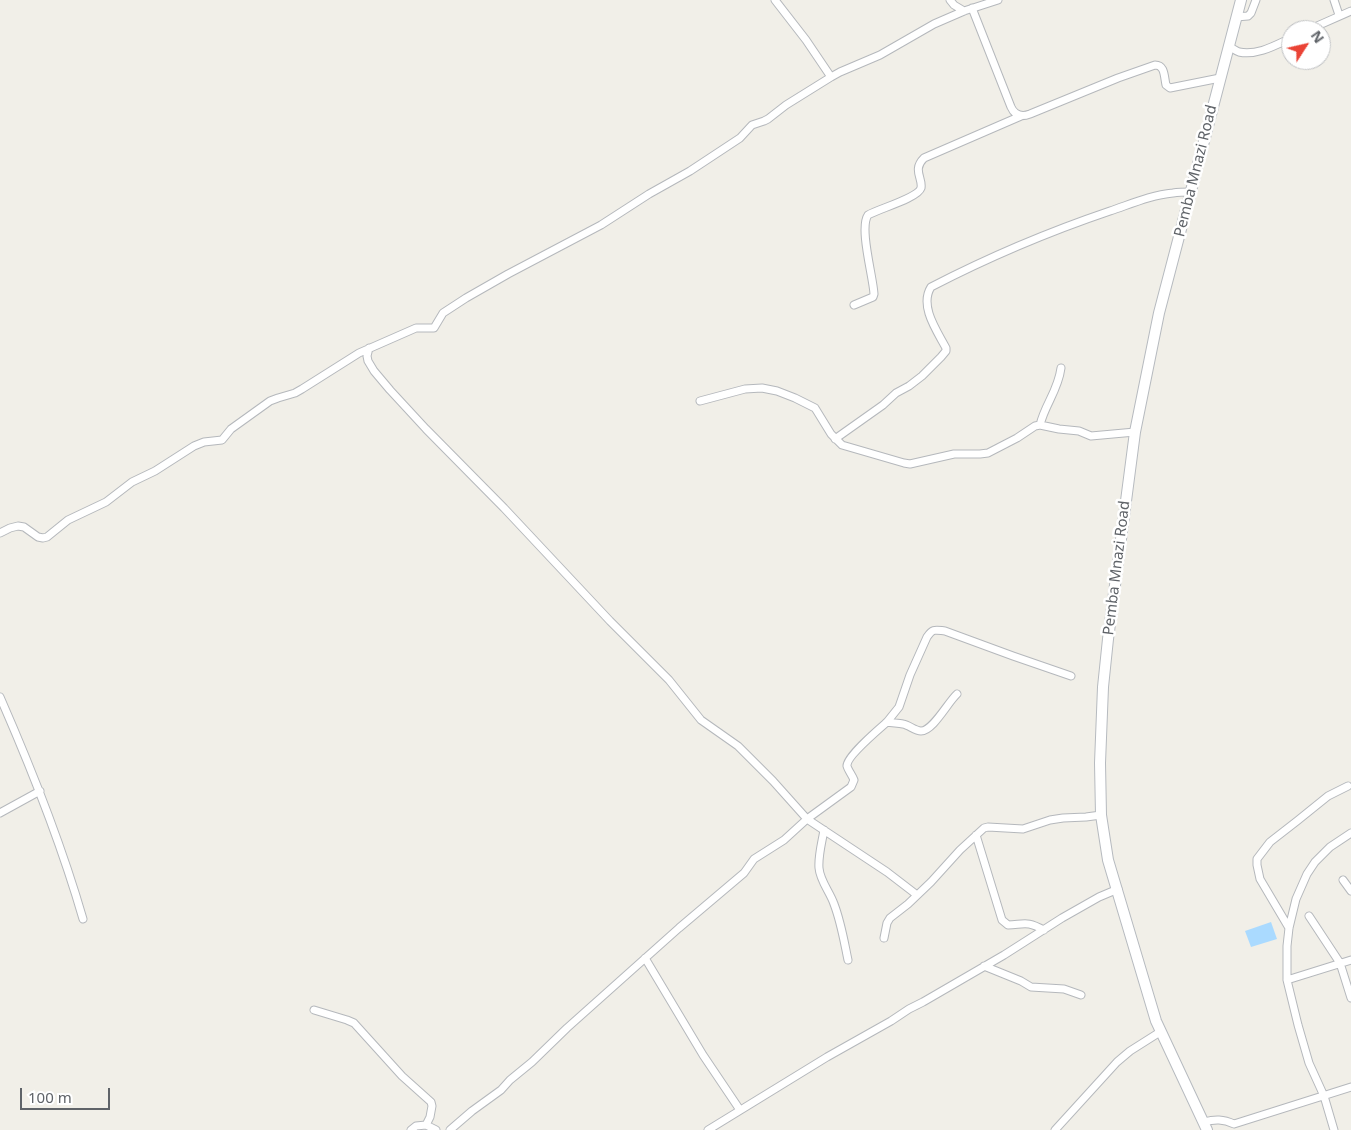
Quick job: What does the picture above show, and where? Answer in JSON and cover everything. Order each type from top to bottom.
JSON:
[{"type":"main road","name":"Pemba Mnazi Road","points":[[1205,1126],[1160,1032],[1108,860],[1102,815],[1100,763],[1103,688],[1115,576],[1135,432],[1159,313],[1241,0]]},
{"type":"street","points":[[775,0],[806,40],[831,77]]},
{"type":"street","points":[[950,0],[964,11]]},
{"type":"street","points":[[0,533],[18,526],[38,537],[47,537],[68,520],[106,502],[132,482],[155,471],[194,446],[204,442],[222,440],[231,429],[270,402],[295,393],[350,357],[416,328],[434,328],[443,312],[491,282],[601,225],[740,138],[752,124],[764,122],[786,105],[831,77],[880,55],[934,24],[972,8],[998,0]]},
{"type":"street","points":[[1236,17],[1248,16],[1256,0]]},
{"type":"street","points":[[1334,0],[1339,15]]},
{"type":"street","points":[[972,8],[1011,108],[1021,116]]},
{"type":"street","points":[[1329,20],[1339,15],[1350,14]]},
{"type":"street","points":[[1228,46],[1238,52],[1254,52],[1281,43]]},
{"type":"street","points":[[854,306],[874,294],[865,233],[865,219],[868,215],[910,197],[919,191],[921,187],[918,173],[919,165],[924,158],[1021,116],[1155,64],[1160,65],[1163,69],[1166,85],[1170,88],[1220,78]]},
{"type":"street","points":[[836,439],[883,405],[896,393],[917,381],[946,351],[927,310],[927,292],[931,287],[980,262],[1075,223],[1151,198],[1173,193],[1192,192]]},
{"type":"street","points":[[369,348],[367,356],[370,366],[408,410],[669,680],[701,720],[738,746],[807,819],[887,872],[917,895]]},
{"type":"street","points":[[1040,424],[1043,413],[1058,384],[1061,368]]},
{"type":"street","points":[[700,401],[745,389],[762,388],[777,391],[815,408],[831,434],[842,445],[904,463],[914,463],[949,455],[988,453],[1040,424],[1059,429],[1080,431],[1091,436],[1135,432]]},
{"type":"street","points":[[450,1130],[501,1090],[692,916],[744,873],[754,859],[784,840],[807,819],[851,786],[854,780],[847,766],[849,758],[898,710],[910,676],[930,631],[945,630],[1071,676]]},
{"type":"street","points":[[886,722],[904,724],[924,731],[932,725],[951,699],[957,694]]},
{"type":"street","points":[[0,697],[40,791],[72,880],[83,919]]},
{"type":"street","points":[[1289,928],[1260,879],[1257,859],[1270,842],[1328,796],[1348,786]]},
{"type":"street","points":[[0,813],[40,791]]},
{"type":"street","points":[[884,938],[890,918],[908,904],[984,828],[988,826],[1024,829],[1050,820],[1102,815]]},
{"type":"street","points":[[824,830],[819,868],[822,880],[834,903],[840,921],[848,960]]},
{"type":"street","points":[[1334,1130],[1324,1096],[1309,1063],[1287,980],[1289,928],[1296,899],[1307,874],[1315,862],[1330,847],[1351,832]]},
{"type":"street","points":[[976,835],[1002,920],[1008,925],[1027,923],[1044,930]]},
{"type":"street","points":[[1343,880],[1351,891]]},
{"type":"street","points":[[708,1130],[827,1057],[1004,955],[1099,897],[1118,889]]},
{"type":"street","points":[[1309,916],[1340,963],[1351,998]]},
{"type":"street","points":[[645,958],[703,1055],[740,1110]]},
{"type":"street","points":[[1287,980],[1351,960]]},
{"type":"street","points":[[984,966],[1032,987],[1064,989],[1082,996]]},
{"type":"street","points":[[314,1010],[354,1024],[402,1076],[428,1099],[432,1106],[426,1125]]},
{"type":"street","points":[[1055,1130],[1117,1062],[1130,1051],[1160,1032]]},
{"type":"street","points":[[1205,1126],[1214,1120],[1226,1121],[1233,1127],[1351,1086]]},
{"type":"street","points":[[411,1130],[416,1126],[426,1125],[436,1130]]},
{"type":"water","points":[[1271,922],[1277,939],[1251,947],[1245,931]]}]
